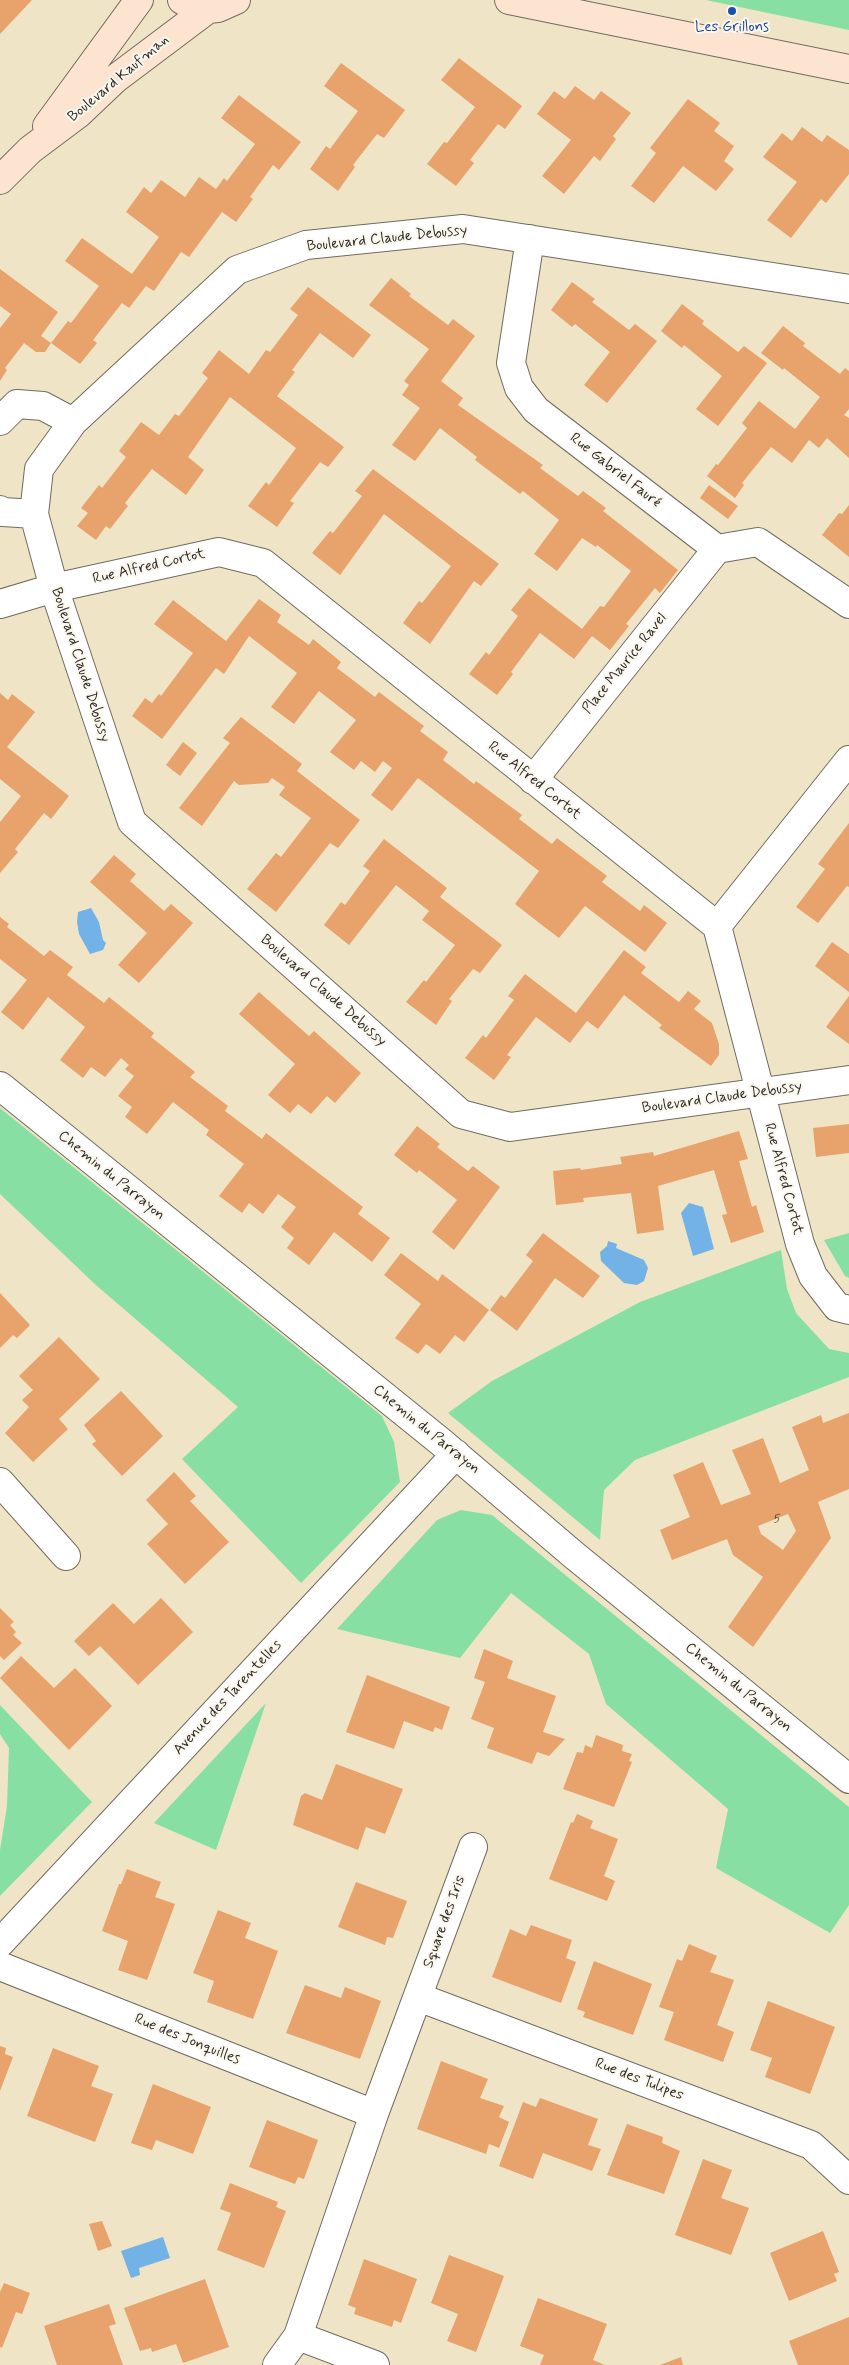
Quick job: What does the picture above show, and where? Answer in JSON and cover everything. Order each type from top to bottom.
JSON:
[{"type":"street","name":"Boulevard Kaufman","points":[[30,150],[139,0]]},
{"type":"street","points":[[182,0],[190,5],[208,9],[218,8],[236,0]]},
{"type":"street","points":[[509,0],[849,69]]},
{"type":"street","name":"Boulevard Kaufman","points":[[0,180],[30,150],[78,114],[115,80],[208,9]]},
{"type":"street","name":"Boulevard Claude Debussy","points":[[849,289],[463,229],[306,245],[237,270],[73,422],[39,470],[34,514],[54,588],[132,822],[461,1114],[510,1127],[849,1080]]},
{"type":"street","name":"Rue Gabriel Fauré","points":[[530,239],[511,363],[519,388],[536,410],[718,549]]},
{"type":"street","points":[[0,421],[17,404],[43,406],[73,422]]},
{"type":"street","points":[[0,510],[3,512],[34,514]]},
{"type":"street","points":[[718,549],[758,542],[849,604]]},
{"type":"street","name":"Place Maurice Ravel","points":[[533,780],[718,549]]},
{"type":"street","name":"Rue Alfred Cortot","points":[[0,604],[54,588],[219,552],[263,563],[717,926],[800,1244],[813,1276],[837,1307],[849,1310]]},
{"type":"street","points":[[717,926],[849,760]]},
{"type":"street","name":"Chemin du Parrayon","points":[[0,1086],[456,1454],[575,1556],[849,1779]]},
{"type":"street","name":"Avenue des Tarentelles","points":[[0,1943],[456,1454]]},
{"type":"street","points":[[0,1482],[66,1556]]},
{"type":"street","name":"Square des Iris","points":[[418,1997],[473,1846]]},
{"type":"street","name":"Rue des Jonquilles","points":[[0,1966],[374,2114]]},
{"type":"street","points":[[277,2365],[298,2336],[374,2114],[418,1997]]},
{"type":"street","name":"Rue des Tulipes","points":[[418,1997],[811,2145],[849,2180]]},
{"type":"street","points":[[298,2336],[375,2365]]},
{"type":"green space","points":[[706,0],[849,0],[849,30]]},
{"type":"green space","points":[[0,1108],[382,1416],[394,1442],[400,1482],[301,1583],[182,1459],[238,1407],[97,1286],[0,1194]]},
{"type":"green space","points":[[849,1233],[849,1278],[845,1276],[824,1240]]},
{"type":"green space","points":[[781,1250],[787,1289],[796,1313],[829,1349],[849,1353],[849,1377],[635,1460],[604,1490],[600,1540],[448,1413],[492,1381],[640,1302]]},
{"type":"green space","points":[[461,1510],[492,1515],[849,1807],[849,1905],[830,1933],[716,1868],[728,1809],[606,1704],[589,1654],[511,1593],[460,1658],[337,1629],[437,1520]]},
{"type":"green space","points":[[266,1703],[216,1850],[154,1823]]},
{"type":"green space","points":[[0,1705],[92,1802],[0,1896],[0,1850],[7,1806],[9,1748],[0,1734]]},
{"type":"water","points":[[91,908],[99,922],[103,940],[106,943],[103,950],[90,954],[79,934],[77,922],[78,912]]},
{"type":"water","points":[[689,1203],[703,1207],[714,1249],[693,1256],[681,1213]]},
{"type":"water","points":[[608,1241],[617,1244],[616,1248],[644,1260],[648,1268],[644,1281],[637,1285],[624,1283],[601,1261],[600,1252],[607,1246]]},
{"type":"water","points":[[163,2237],[170,2258],[139,2268],[140,2275],[131,2278],[121,2251]]},
{"type":"building","points":[[0,0],[32,0],[0,34]]},
{"type":"building","points":[[459,58],[522,106],[505,129],[498,124],[470,160],[474,163],[456,186],[427,164],[444,142],[447,143],[475,107],[441,80]]},
{"type":"building","points":[[341,63],[405,110],[384,138],[377,134],[353,165],[355,167],[338,191],[310,169],[326,146],[330,149],[358,111],[324,86]]},
{"type":"building","points":[[575,86],[594,100],[601,91],[631,113],[613,136],[616,139],[600,161],[594,156],[564,194],[542,176],[571,140],[537,114],[554,91],[565,99]]},
{"type":"building","points":[[239,95],[301,142],[279,170],[273,165],[250,197],[253,199],[236,222],[222,212],[189,257],[181,252],[154,291],[146,286],[129,308],[122,303],[93,340],[97,343],[80,364],[51,343],[68,321],[71,323],[99,286],[65,261],[82,238],[132,274],[159,237],[126,212],[144,187],[151,193],[161,180],[185,197],[199,177],[216,189],[224,178],[227,181],[255,144],[221,118]]},
{"type":"building","points":[[688,99],[720,123],[714,131],[734,146],[724,161],[734,169],[716,191],[683,166],[654,203],[631,186],[656,153],[650,148]]},
{"type":"building","points":[[802,127],[822,142],[827,135],[849,150],[849,174],[826,203],[821,199],[791,238],[767,220],[797,182],[763,157],[782,133],[792,141]]},
{"type":"building","points":[[0,269],[58,312],[41,336],[51,343],[45,352],[36,352],[24,343],[5,368],[7,370],[0,381],[0,328],[11,314],[0,306]]},
{"type":"building","points":[[391,278],[411,294],[409,296],[448,325],[453,319],[475,336],[441,381],[463,398],[458,405],[543,465],[540,468],[578,496],[583,491],[606,508],[603,511],[678,570],[660,593],[655,588],[626,624],[629,626],[610,650],[592,636],[574,659],[540,633],[511,672],[513,674],[497,695],[469,674],[486,652],[489,655],[518,616],[511,610],[529,588],[582,629],[600,606],[604,607],[631,571],[597,545],[596,547],[582,538],[557,571],[534,554],[559,520],[523,491],[520,494],[475,460],[477,457],[440,428],[415,461],[392,445],[420,408],[402,395],[409,385],[404,381],[429,349],[369,305]]},
{"type":"building","points":[[572,282],[595,299],[592,302],[629,330],[635,324],[657,341],[607,403],[584,385],[610,352],[575,324],[572,327],[551,310]]},
{"type":"building","points":[[308,287],[371,335],[353,358],[320,333],[292,370],[295,372],[277,396],[344,447],[328,467],[320,462],[290,501],[294,503],[277,527],[248,506],[266,482],[269,485],[296,448],[230,397],[188,457],[204,470],[186,495],[152,469],[125,503],[128,506],[110,529],[106,526],[96,540],[77,526],[88,513],[81,508],[99,485],[102,488],[126,457],[119,451],[141,422],[159,435],[175,414],[179,416],[208,378],[202,373],[219,350],[249,374],[266,350],[270,352],[298,315],[290,309]]},
{"type":"building","points":[[682,304],[704,321],[702,324],[738,352],[744,346],[767,363],[718,426],[696,409],[722,376],[684,345],[682,348],[661,331]]},
{"type":"building","points":[[783,326],[805,343],[803,346],[840,374],[845,368],[849,371],[849,409],[844,415],[849,418],[849,458],[827,438],[819,448],[809,440],[792,463],[771,447],[742,483],[744,485],[735,498],[707,476],[747,428],[742,423],[759,401],[795,429],[820,397],[784,368],[783,370],[761,353]]},
{"type":"building","points":[[373,469],[499,564],[481,586],[474,581],[430,644],[403,623],[419,601],[422,603],[451,566],[384,514],[340,575],[312,553],[330,531],[333,533],[362,496],[355,491]]},
{"type":"building","points":[[709,485],[738,506],[728,519],[700,498]]},
{"type":"building","points":[[849,505],[849,557],[822,535],[839,513],[842,514]]},
{"type":"building","points":[[259,599],[281,615],[277,622],[309,645],[313,639],[341,662],[337,668],[375,697],[379,692],[424,726],[420,731],[448,752],[443,760],[474,784],[476,781],[522,815],[519,819],[552,844],[557,838],[607,876],[602,882],[640,911],[644,905],[667,923],[645,952],[585,906],[559,938],[538,922],[515,904],[539,871],[418,778],[392,811],[371,795],[392,768],[383,761],[375,772],[361,761],[354,770],[330,752],[356,720],[319,691],[294,724],[271,707],[297,673],[249,636],[224,674],[216,668],[162,739],[132,716],[145,698],[152,703],[159,694],[161,696],[193,653],[154,624],[173,600],[226,641]]},
{"type":"building","points":[[0,693],[8,700],[12,694],[35,712],[7,747],[69,796],[51,819],[44,813],[15,849],[18,852],[0,873],[0,822],[21,796],[0,779]]},
{"type":"building","points":[[241,717],[302,764],[297,771],[360,820],[338,848],[330,843],[276,912],[247,889],[276,853],[281,857],[311,818],[279,795],[285,787],[272,778],[268,783],[239,785],[234,781],[202,826],[179,808],[230,743],[223,738]]},
{"type":"building","points":[[183,742],[197,753],[180,776],[166,765]]},
{"type":"building","points":[[849,823],[849,887],[847,886],[818,923],[796,907],[825,869],[818,864]]},
{"type":"building","points":[[384,839],[447,888],[440,897],[502,945],[480,973],[473,969],[449,999],[452,1001],[436,1025],[406,1002],[424,980],[426,982],[455,945],[422,920],[429,911],[396,885],[349,945],[324,925],[341,902],[345,905],[370,871],[363,866]]},
{"type":"building","points":[[114,855],[136,874],[130,881],[164,911],[171,904],[193,923],[139,983],[118,965],[147,933],[90,882]]},
{"type":"building","points":[[0,917],[9,924],[7,927],[44,956],[50,950],[73,967],[67,975],[104,1003],[109,997],[154,1033],[151,1037],[195,1072],[190,1077],[228,1106],[225,1111],[262,1139],[266,1133],[363,1207],[358,1214],[390,1238],[372,1262],[334,1232],[309,1265],[287,1248],[294,1238],[281,1227],[296,1207],[278,1194],[263,1214],[249,1203],[242,1213],[219,1196],[244,1164],[206,1135],[209,1130],[173,1102],[147,1134],[125,1117],[132,1107],[118,1096],[134,1076],[125,1069],[129,1065],[121,1058],[105,1077],[91,1067],[83,1078],[60,1060],[85,1027],[48,997],[23,1030],[1,1012],[27,980],[0,959]]},
{"type":"building","points":[[832,942],[849,954],[849,992],[815,966]]},
{"type":"building","points":[[624,950],[646,967],[641,973],[679,1002],[688,991],[701,1001],[694,1009],[712,1023],[719,1044],[719,1055],[711,1066],[659,1028],[662,1025],[624,995],[598,1029],[587,1021],[570,1043],[536,1017],[507,1055],[511,1057],[494,1080],[465,1058],[483,1035],[486,1038],[514,1000],[508,996],[525,974],[576,1013]]},
{"type":"building","points":[[259,992],[309,1036],[314,1031],[361,1073],[335,1103],[327,1096],[311,1114],[298,1104],[290,1113],[268,1095],[295,1064],[239,1014]]},
{"type":"building","points":[[849,996],[849,1044],[826,1027]]},
{"type":"building","points":[[849,1124],[849,1153],[816,1157],[813,1128]]},
{"type":"building","points":[[417,1126],[440,1144],[437,1147],[468,1171],[473,1166],[500,1187],[454,1250],[432,1232],[457,1200],[419,1170],[417,1173],[394,1155]]},
{"type":"building","points":[[739,1131],[748,1159],[739,1161],[752,1207],[756,1205],[764,1232],[731,1243],[722,1215],[727,1214],[714,1170],[658,1186],[664,1230],[637,1234],[631,1193],[583,1198],[584,1202],[556,1205],[553,1171],[580,1168],[581,1170],[622,1164],[620,1157],[653,1152],[654,1156]]},
{"type":"building","points":[[543,1233],[600,1276],[583,1298],[555,1278],[517,1331],[490,1310],[501,1295],[505,1298],[533,1261],[526,1255]]},
{"type":"building","points":[[401,1253],[438,1281],[442,1274],[489,1310],[464,1342],[455,1335],[440,1354],[426,1344],[418,1354],[395,1338],[421,1304],[384,1275]]},
{"type":"building","points":[[0,1293],[30,1325],[17,1338],[13,1335],[0,1348]]},
{"type":"building","points":[[59,1337],[100,1379],[59,1419],[68,1429],[33,1462],[5,1433],[29,1407],[22,1400],[33,1390],[19,1376]]},
{"type":"building","points":[[121,1391],[163,1436],[122,1476],[92,1444],[96,1441],[84,1425]]},
{"type":"building","points":[[849,1413],[849,1489],[818,1502],[831,1538],[753,1647],[728,1627],[763,1577],[733,1555],[727,1539],[672,1560],[660,1530],[690,1517],[673,1475],[703,1462],[721,1505],[751,1494],[732,1450],[763,1438],[780,1483],[809,1470],[792,1427],[821,1415],[823,1423]],"holes":[[[788,1514],[796,1531],[783,1550],[761,1534],[758,1526]]]},
{"type":"building","points":[[174,1472],[196,1496],[190,1501],[229,1542],[185,1584],[147,1544],[168,1524],[146,1500]]},
{"type":"building","points":[[161,1598],[193,1632],[138,1685],[100,1646],[89,1656],[74,1641],[113,1603],[134,1624]]},
{"type":"building","points":[[0,1608],[14,1622],[10,1625],[16,1632],[13,1635],[22,1643],[4,1660],[0,1656]]},
{"type":"building","points":[[484,1649],[513,1661],[507,1678],[556,1696],[543,1732],[565,1739],[549,1756],[537,1752],[532,1764],[487,1748],[494,1728],[471,1719],[485,1682],[474,1678]]},
{"type":"building","points":[[21,1656],[54,1688],[75,1668],[112,1706],[69,1750],[0,1678]]},
{"type":"building","points":[[367,1675],[450,1707],[442,1730],[435,1727],[433,1732],[404,1721],[394,1749],[346,1732]]},
{"type":"building","points":[[596,1735],[623,1745],[622,1751],[632,1754],[629,1761],[632,1762],[614,1807],[563,1789],[577,1752],[583,1753],[585,1745],[592,1748]]},
{"type":"building","points":[[336,1764],[403,1789],[385,1834],[366,1827],[358,1850],[293,1825],[301,1796],[305,1793],[322,1800]]},
{"type":"building","points":[[577,1814],[593,1821],[590,1828],[618,1839],[604,1876],[615,1881],[607,1901],[549,1879],[571,1822],[573,1823]]},
{"type":"building","points":[[127,1869],[161,1882],[155,1897],[175,1904],[147,1980],[118,1970],[128,1941],[102,1931],[119,1884],[121,1884]]},
{"type":"building","points":[[356,1882],[407,1901],[393,1938],[387,1937],[385,1945],[338,1927]]},
{"type":"building","points":[[218,1910],[251,1923],[245,1938],[278,1951],[253,2019],[207,2002],[214,1981],[193,1973]]},
{"type":"building","points":[[531,1925],[572,1940],[566,1958],[576,1962],[561,2003],[492,1977],[510,1929],[526,1936]]},
{"type":"building","points":[[689,1944],[717,1956],[710,1972],[734,1980],[717,2025],[734,2032],[723,2062],[664,2040],[674,2012],[659,2007],[677,1959],[682,1961]]},
{"type":"building","points":[[594,1961],[652,1984],[633,2035],[583,2017],[585,2012],[577,2009]]},
{"type":"building","points":[[305,1985],[341,1998],[345,1987],[381,2001],[360,2059],[286,2033]]},
{"type":"building","points":[[768,2001],[835,2027],[810,2094],[765,2077],[772,2058],[750,2050]]},
{"type":"building","points":[[0,2046],[6,2048],[5,2054],[13,2057],[0,2091]]},
{"type":"building","points":[[53,2048],[99,2066],[91,2086],[113,2094],[95,2142],[27,2116]]},
{"type":"building","points":[[441,2061],[488,2079],[480,2098],[504,2106],[499,2117],[509,2122],[499,2148],[489,2144],[486,2154],[417,2129]]},
{"type":"building","points":[[153,2084],[211,2107],[193,2154],[156,2140],[152,2150],[131,2143]]},
{"type":"building","points":[[540,2098],[598,2119],[588,2145],[601,2149],[592,2171],[543,2153],[533,2179],[499,2166],[523,2102],[536,2107]]},
{"type":"building","points":[[267,2120],[318,2140],[304,2179],[298,2177],[295,2184],[249,2167]]},
{"type":"building","points":[[627,2124],[663,2137],[662,2143],[680,2151],[664,2194],[607,2175]]},
{"type":"building","points":[[703,2159],[732,2170],[721,2198],[749,2208],[731,2255],[675,2235]]},
{"type":"building","points":[[230,2183],[278,2202],[276,2207],[286,2211],[264,2268],[217,2250],[231,2213],[220,2209]]},
{"type":"building","points":[[102,2221],[112,2246],[98,2251],[89,2224]]},
{"type":"building","points":[[823,2231],[839,2272],[834,2274],[837,2281],[789,2301],[770,2253]]},
{"type":"building","points":[[449,2255],[504,2276],[476,2352],[447,2341],[458,2314],[431,2303]]},
{"type":"building","points":[[364,2259],[417,2279],[401,2323],[394,2320],[392,2327],[354,2314],[356,2308],[348,2305]]},
{"type":"building","points":[[205,2279],[229,2347],[183,2363],[176,2344],[152,2352],[151,2348],[140,2351],[124,2308]]},
{"type":"building","points":[[4,2283],[30,2293],[22,2314],[16,2312],[2,2348],[0,2347],[0,2292]]},
{"type":"building","points":[[538,2298],[607,2324],[593,2360],[605,2365],[540,2365],[544,2355],[520,2346]]},
{"type":"building","points":[[109,2304],[116,2324],[109,2326],[123,2365],[57,2365],[44,2326]]},
{"type":"building","points":[[849,2317],[849,2365],[798,2365],[789,2341]]},
{"type":"building","points":[[681,2357],[683,2365],[660,2365]]},
{"type":"place","name":"Les Grillons","points":[[732,11]]}]
